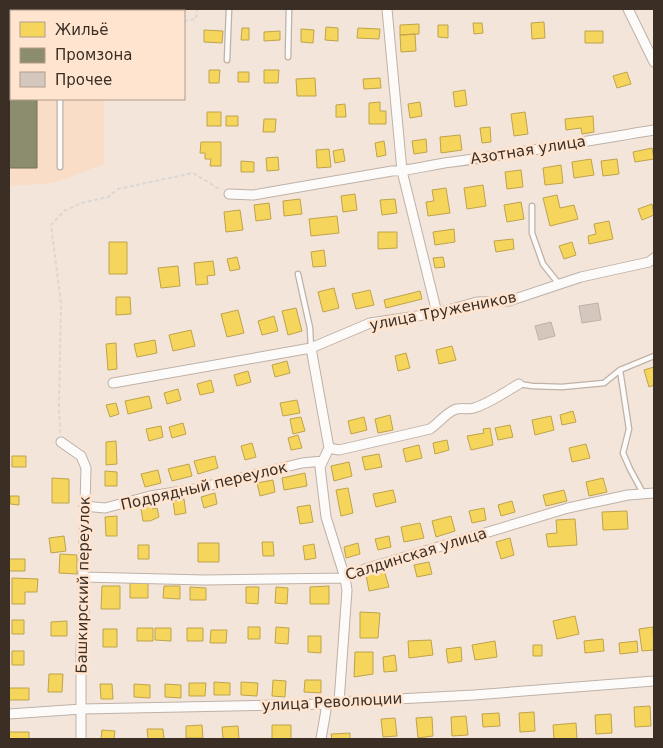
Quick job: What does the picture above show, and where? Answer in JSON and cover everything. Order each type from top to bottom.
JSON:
[{"type":"street","points":[[387,9],[402,171],[436,312]]},
{"type":"street","points":[[628,9],[654,62]]},
{"type":"street","name":"Азотная улица","points":[[229,194],[253,195],[429,165],[516,154],[654,130]]},
{"type":"street","name":"улица Тружеников","points":[[113,383],[311,348],[370,323],[436,312],[476,302],[509,301],[580,277],[649,262],[654,258]]},
{"type":"street","points":[[311,348],[329,448],[320,467],[326,518],[347,590],[339,702]]},
{"type":"street","points":[[329,448],[338,450],[430,429],[438,424],[448,413],[457,408],[472,409],[494,399],[519,384]]},
{"type":"street","name":"Башкирский переулок","points":[[61,442],[81,456],[86,468],[84,612],[81,649],[81,739]]},
{"type":"street","name":"Подрядный переулок","points":[[84,506],[105,508],[150,496],[195,489],[302,464],[323,461]]},
{"type":"street","name":"Салдинская улица","points":[[83,577],[204,580],[345,578],[365,568],[585,504],[628,495],[654,493]]},
{"type":"street","name":"улица Революции","points":[[9,714],[82,709],[327,704],[654,681]]},
{"type":"street","points":[[322,739],[327,704]]},
{"type":"lane","points":[[227,60],[229,9]]},
{"type":"lane","points":[[288,56],[289,9]]},
{"type":"lane","points":[[60,100],[60,167]]},
{"type":"lane","points":[[532,206],[532,234],[543,264],[559,284]]},
{"type":"lane","points":[[298,274],[310,328],[311,348]]},
{"type":"lane","points":[[519,384],[562,386],[604,383],[620,370],[654,356]]},
{"type":"lane","points":[[620,370],[629,428],[623,453],[643,494]]},
{"type":"path","points":[[185,21],[196,18],[197,9]]},
{"type":"path","points":[[61,442],[59,406],[61,303],[52,224],[64,211],[81,203],[108,196],[118,189],[193,173],[211,186],[229,194]]},
{"type":"shaded area","points":[[41,9],[151,9],[144,10]]},
{"type":"shaded area","points":[[9,82],[10,100],[104,100],[104,164],[54,183],[9,186]]},
{"type":"building: Жильё","points":[[544,22],[545,38],[532,39],[531,23]]},
{"type":"building: Жильё","points":[[473,23],[482,23],[483,33],[474,34]]},
{"type":"building: Жильё","points":[[419,24],[419,34],[400,35],[400,25]]},
{"type":"building: Жильё","points":[[438,25],[448,25],[448,38],[438,37]]},
{"type":"building: Жильё","points":[[326,27],[338,28],[338,41],[325,40]]},
{"type":"building: Жильё","points":[[242,28],[249,28],[249,40],[241,40]]},
{"type":"building: Жильё","points":[[358,28],[380,29],[379,39],[357,38]]},
{"type":"building: Жильё","points":[[301,29],[314,30],[313,43],[301,42]]},
{"type":"building: Жильё","points":[[204,30],[223,31],[222,43],[204,42]]},
{"type":"building: Жильё","points":[[280,31],[280,40],[264,41],[264,32]]},
{"type":"building: Жильё","points":[[585,31],[603,31],[603,43],[585,43]]},
{"type":"building: Жильё","points":[[415,34],[416,51],[401,52],[400,35]]},
{"type":"building: Жильё","points":[[209,70],[220,70],[219,83],[209,83]]},
{"type":"building: Жильё","points":[[264,70],[279,70],[278,83],[264,83]]},
{"type":"building: Жильё","points":[[238,72],[249,72],[249,82],[238,82]]},
{"type":"building: Жильё","points":[[627,72],[631,84],[617,88],[613,76]]},
{"type":"building: Жильё","points":[[315,78],[316,96],[297,96],[296,79]]},
{"type":"building: Жильё","points":[[380,78],[381,88],[364,89],[363,79]]},
{"type":"building: Жильё","points":[[465,90],[467,105],[455,107],[453,92]]},
{"type":"building: Жильё","points":[[380,102],[380,111],[386,111],[386,124],[369,124],[369,103]]},
{"type":"building: Жильё","points":[[420,102],[422,116],[410,118],[408,104]]},
{"type":"building: Жильё","points":[[345,104],[346,117],[336,117],[336,105]]},
{"type":"building: Жильё","points":[[207,112],[221,112],[221,126],[207,126]]},
{"type":"building: Жильё","points":[[525,112],[528,134],[514,136],[511,114]]},
{"type":"building: Жильё","points":[[226,116],[238,116],[238,126],[226,126]]},
{"type":"building: Жильё","points":[[593,116],[594,132],[582,134],[581,128],[566,130],[565,119]]},
{"type":"building: Жильё","points":[[264,119],[276,119],[275,132],[263,132]]},
{"type":"building: Жильё","points":[[490,127],[491,142],[482,143],[480,128]]},
{"type":"building: Жильё","points":[[460,135],[462,150],[441,153],[440,137]]},
{"type":"building: Жильё","points":[[426,139],[427,152],[414,154],[412,141]]},
{"type":"building: Жильё","points":[[384,141],[386,155],[377,157],[375,143]]},
{"type":"building: Жильё","points":[[201,142],[221,142],[221,166],[210,166],[211,159],[205,159],[205,153],[200,153]]},
{"type":"building: Жильё","points":[[652,148],[654,159],[635,162],[633,152]]},
{"type":"building: Жильё","points":[[329,149],[331,167],[317,168],[316,150]]},
{"type":"building: Жильё","points":[[343,149],[345,161],[335,163],[333,151]]},
{"type":"building: Жильё","points":[[278,157],[279,170],[267,171],[266,158]]},
{"type":"building: Жильё","points":[[591,159],[594,175],[574,178],[572,162]]},
{"type":"building: Жильё","points":[[617,159],[619,174],[603,176],[601,161]]},
{"type":"building: Жильё","points":[[241,161],[254,162],[254,172],[241,172]]},
{"type":"building: Жильё","points":[[561,165],[563,183],[545,185],[543,168]]},
{"type":"building: Жильё","points":[[521,170],[523,187],[507,189],[505,172]]},
{"type":"building: Жильё","points":[[483,185],[486,206],[467,209],[464,188]]},
{"type":"building: Жильё","points":[[446,188],[450,213],[428,216],[426,202],[434,201],[432,190]]},
{"type":"building: Жильё","points":[[355,194],[357,210],[343,212],[341,196]]},
{"type":"building: Жильё","points":[[557,195],[560,208],[574,205],[578,219],[550,226],[543,198]]},
{"type":"building: Жильё","points":[[300,199],[302,214],[284,216],[283,201]]},
{"type":"building: Жильё","points":[[395,199],[397,213],[382,215],[380,200]]},
{"type":"building: Жильё","points":[[521,202],[524,219],[507,222],[504,205]]},
{"type":"building: Жильё","points":[[269,203],[271,219],[256,221],[254,205]]},
{"type":"building: Жильё","points":[[652,204],[654,215],[642,220],[638,209]]},
{"type":"building: Жильё","points":[[240,210],[243,230],[226,232],[224,212]]},
{"type":"building: Жильё","points":[[337,216],[339,233],[311,236],[309,219]]},
{"type":"building: Жильё","points":[[609,221],[613,239],[589,244],[588,236],[596,234],[594,224]]},
{"type":"building: Жильё","points":[[454,229],[455,242],[435,245],[433,232]]},
{"type":"building: Жильё","points":[[378,232],[397,232],[397,248],[378,249]]},
{"type":"building: Жильё","points":[[513,239],[514,249],[496,252],[494,241]]},
{"type":"building: Жильё","points":[[109,242],[127,242],[127,274],[109,274]]},
{"type":"building: Жильё","points":[[572,242],[576,255],[564,259],[559,246]]},
{"type":"building: Жильё","points":[[324,250],[326,266],[313,267],[311,252]]},
{"type":"building: Жильё","points":[[237,257],[240,269],[230,271],[227,259]]},
{"type":"building: Жильё","points":[[443,257],[445,267],[435,268],[433,258]]},
{"type":"building: Жильё","points":[[213,261],[215,275],[207,276],[208,284],[196,285],[194,263]]},
{"type":"building: Жильё","points":[[178,266],[180,286],[161,288],[158,268]]},
{"type":"building: Жильё","points":[[334,288],[339,308],[323,312],[318,292]]},
{"type":"building: Жильё","points":[[370,290],[374,305],[356,309],[352,294]]},
{"type":"building: Жильё","points":[[420,291],[422,299],[386,308],[384,300]]},
{"type":"building: Жильё","points":[[116,297],[130,297],[131,314],[116,315]]},
{"type":"building: Жильё","points":[[296,308],[302,331],[288,335],[282,311]]},
{"type":"building: Жильё","points":[[238,310],[244,333],[227,337],[221,314]]},
{"type":"building: Жильё","points":[[274,316],[278,331],[262,335],[258,321]]},
{"type":"building: Жильё","points":[[191,330],[195,346],[173,351],[169,335]]},
{"type":"building: Жильё","points":[[155,340],[157,353],[137,357],[134,344]]},
{"type":"building: Жильё","points":[[116,343],[117,369],[108,370],[106,344]]},
{"type":"building: Жильё","points":[[452,346],[456,360],[439,364],[436,350]]},
{"type":"building: Жильё","points":[[406,353],[410,368],[398,371],[395,356]]},
{"type":"building: Жильё","points":[[287,361],[290,373],[275,377],[272,365]]},
{"type":"building: Жильё","points":[[654,367],[654,385],[649,387],[644,370]]},
{"type":"building: Жильё","points":[[248,371],[251,382],[237,386],[234,375]]},
{"type":"building: Жильё","points":[[211,380],[214,392],[200,395],[197,384]]},
{"type":"building: Жильё","points":[[178,389],[181,400],[167,404],[164,393]]},
{"type":"building: Жильё","points":[[149,396],[152,408],[128,414],[125,401]]},
{"type":"building: Жильё","points":[[297,400],[300,413],[283,416],[280,403]]},
{"type":"building: Жильё","points":[[116,403],[119,414],[110,417],[106,405]]},
{"type":"building: Жильё","points":[[573,411],[576,422],[562,425],[560,415]]},
{"type":"building: Жильё","points":[[390,415],[393,430],[378,433],[375,419]]},
{"type":"building: Жильё","points":[[551,416],[554,430],[535,435],[532,420]]},
{"type":"building: Жильё","points":[[301,417],[305,431],[293,434],[290,419]]},
{"type":"building: Жильё","points":[[364,417],[367,430],[351,434],[348,421]]},
{"type":"building: Жильё","points":[[183,423],[186,434],[172,438],[169,427]]},
{"type":"building: Жильё","points":[[510,425],[513,437],[498,440],[495,428]]},
{"type":"building: Жильё","points":[[161,426],[163,437],[149,441],[146,429]]},
{"type":"building: Жильё","points":[[490,428],[493,445],[471,450],[467,436],[484,433],[483,429]]},
{"type":"building: Жильё","points":[[298,435],[302,448],[291,450],[288,438]]},
{"type":"building: Жильё","points":[[447,440],[449,450],[435,454],[433,443]]},
{"type":"building: Жильё","points":[[116,441],[117,464],[106,465],[106,442]]},
{"type":"building: Жильё","points":[[252,443],[256,457],[245,460],[241,446]]},
{"type":"building: Жильё","points":[[586,444],[590,458],[572,462],[569,448]]},
{"type":"building: Жильё","points":[[419,445],[422,458],[406,462],[403,449]]},
{"type":"building: Жильё","points":[[379,454],[382,467],[365,470],[362,457]]},
{"type":"building: Жильё","points":[[12,456],[26,456],[26,467],[12,467]]},
{"type":"building: Жильё","points":[[215,456],[218,468],[198,474],[194,461]]},
{"type":"building: Жильё","points":[[349,462],[352,476],[334,481],[331,466]]},
{"type":"building: Жильё","points":[[189,464],[192,476],[172,481],[168,469]]},
{"type":"building: Жильё","points":[[158,470],[161,483],[145,487],[141,474]]},
{"type":"building: Жильё","points":[[105,471],[117,472],[117,486],[105,486]]},
{"type":"building: Жильё","points":[[305,473],[307,486],[284,490],[282,478]]},
{"type":"building: Жильё","points":[[52,478],[69,479],[69,503],[52,503]]},
{"type":"building: Жильё","points":[[603,478],[607,492],[589,496],[586,482]]},
{"type":"building: Жильё","points":[[273,480],[275,492],[260,496],[257,483]]},
{"type":"building: Жильё","points":[[348,488],[353,513],[341,516],[336,490]]},
{"type":"building: Жильё","points":[[393,490],[396,502],[376,507],[373,494]]},
{"type":"building: Жильё","points":[[564,490],[567,501],[546,506],[543,495]]},
{"type":"building: Жильё","points":[[215,493],[217,504],[204,508],[201,497]]},
{"type":"building: Жильё","points":[[10,496],[19,496],[19,505],[10,504]]},
{"type":"building: Жильё","points":[[184,499],[186,513],[175,515],[173,501]]},
{"type":"building: Жильё","points":[[512,501],[515,512],[501,516],[498,505]]},
{"type":"building: Жильё","points":[[152,505],[153,509],[157,508],[159,517],[150,521],[143,521],[141,509]]},
{"type":"building: Жильё","points":[[310,505],[313,522],[300,524],[297,507]]},
{"type":"building: Жильё","points":[[484,508],[486,520],[472,523],[469,511]]},
{"type":"building: Жильё","points":[[627,511],[628,529],[603,530],[602,512]]},
{"type":"building: Жильё","points":[[117,516],[117,536],[106,536],[105,517]]},
{"type":"building: Жильё","points":[[451,516],[455,531],[436,537],[432,521]]},
{"type":"building: Жильё","points":[[575,519],[577,545],[548,547],[546,534],[557,533],[556,520]]},
{"type":"building: Жильё","points":[[420,523],[424,538],[404,542],[401,527]]},
{"type":"building: Жильё","points":[[64,536],[66,551],[51,553],[49,538]]},
{"type":"building: Жильё","points":[[389,536],[391,547],[378,550],[375,539]]},
{"type":"building: Жильё","points":[[510,538],[514,555],[501,559],[496,542]]},
{"type":"building: Жильё","points":[[262,542],[273,542],[274,556],[263,556]]},
{"type":"building: Жильё","points":[[198,543],[219,543],[219,562],[198,562]]},
{"type":"building: Жильё","points":[[358,543],[360,554],[346,558],[344,547]]},
{"type":"building: Жильё","points":[[314,544],[316,558],[305,560],[303,546]]},
{"type":"building: Жильё","points":[[138,545],[149,545],[149,559],[138,559]]},
{"type":"building: Жильё","points":[[60,554],[77,555],[77,574],[59,573]]},
{"type":"building: Жильё","points":[[9,559],[25,559],[25,571],[9,571]]},
{"type":"building: Жильё","points":[[429,562],[432,574],[417,577],[414,565]]},
{"type":"building: Жильё","points":[[384,570],[389,587],[369,591],[366,575]]},
{"type":"building: Жильё","points":[[12,578],[38,579],[37,592],[25,592],[25,604],[12,604]]},
{"type":"building: Жильё","points":[[130,583],[148,583],[148,598],[130,598]]},
{"type":"building: Жильё","points":[[102,586],[120,586],[120,609],[101,609]]},
{"type":"building: Жильё","points":[[164,586],[180,586],[180,599],[163,598]]},
{"type":"building: Жильё","points":[[329,586],[329,604],[310,604],[310,587]]},
{"type":"building: Жильё","points":[[190,587],[206,588],[206,600],[190,600]]},
{"type":"building: Жильё","points":[[246,587],[259,587],[258,604],[246,603]]},
{"type":"building: Жильё","points":[[276,587],[288,588],[287,604],[275,603]]},
{"type":"building: Жильё","points":[[360,612],[380,613],[378,638],[360,638]]},
{"type":"building: Жильё","points":[[575,616],[579,634],[557,639],[553,621]]},
{"type":"building: Жильё","points":[[12,620],[24,620],[24,634],[12,634]]},
{"type":"building: Жильё","points":[[67,621],[67,636],[51,636],[51,622]]},
{"type":"building: Жильё","points":[[248,627],[260,627],[260,639],[248,639]]},
{"type":"building: Жильё","points":[[276,627],[289,628],[288,644],[275,643]]},
{"type":"building: Жильё","points":[[653,627],[654,650],[642,651],[639,629]]},
{"type":"building: Жильё","points":[[137,628],[153,628],[153,641],[137,641]]},
{"type":"building: Жильё","points":[[155,628],[171,628],[171,641],[155,640]]},
{"type":"building: Жильё","points":[[187,628],[203,628],[203,641],[187,641]]},
{"type":"building: Жильё","points":[[103,629],[117,629],[117,647],[103,647]]},
{"type":"building: Жильё","points":[[211,630],[227,630],[226,643],[210,643]]},
{"type":"building: Жильё","points":[[308,636],[321,636],[321,653],[308,652]]},
{"type":"building: Жильё","points":[[603,639],[604,651],[585,653],[584,641]]},
{"type":"building: Жильё","points":[[431,640],[433,655],[409,658],[408,641]]},
{"type":"building: Жильё","points":[[495,641],[497,657],[475,660],[472,645]]},
{"type":"building: Жильё","points":[[637,641],[638,652],[620,654],[619,643]]},
{"type":"building: Жильё","points":[[533,645],[542,645],[542,656],[533,656]]},
{"type":"building: Жильё","points":[[461,647],[462,661],[448,663],[446,649]]},
{"type":"building: Жильё","points":[[12,651],[24,651],[24,665],[12,665]]},
{"type":"building: Жильё","points":[[355,652],[373,652],[373,674],[354,677]]},
{"type":"building: Жильё","points":[[395,655],[397,671],[384,672],[383,657]]},
{"type":"building: Жильё","points":[[49,674],[63,674],[62,692],[48,692]]},
{"type":"building: Жильё","points":[[273,680],[286,681],[285,697],[272,696]]},
{"type":"building: Жильё","points":[[305,680],[321,680],[321,693],[304,692]]},
{"type":"building: Жильё","points":[[214,682],[230,683],[230,695],[214,695]]},
{"type":"building: Жильё","points":[[241,682],[258,683],[257,696],[241,695]]},
{"type":"building: Жильё","points":[[189,683],[206,683],[205,696],[189,696]]},
{"type":"building: Жильё","points":[[100,684],[112,684],[113,699],[101,699]]},
{"type":"building: Жильё","points":[[134,684],[150,685],[150,698],[134,697]]},
{"type":"building: Жильё","points":[[165,684],[181,685],[181,698],[165,697]]},
{"type":"building: Жильё","points":[[9,688],[29,688],[29,700],[9,700]]},
{"type":"building: Жильё","points":[[650,706],[651,726],[635,727],[634,707]]},
{"type":"building: Жильё","points":[[534,712],[535,731],[520,732],[519,713]]},
{"type":"building: Жильё","points":[[499,713],[500,726],[483,727],[482,714]]},
{"type":"building: Жильё","points":[[611,714],[612,733],[596,734],[595,715]]},
{"type":"building: Жильё","points":[[466,716],[468,735],[452,736],[451,717]]},
{"type":"building: Жильё","points":[[432,717],[433,736],[418,738],[416,718]]},
{"type":"building: Жильё","points":[[395,718],[397,736],[383,737],[381,719]]},
{"type":"building: Жильё","points":[[576,723],[577,739],[554,739],[553,725]]},
{"type":"building: Жильё","points":[[202,725],[203,738],[186,738],[186,726]]},
{"type":"building: Жильё","points":[[272,725],[291,725],[291,739],[272,739]]},
{"type":"building: Жильё","points":[[238,726],[239,739],[223,739],[222,727]]},
{"type":"building: Жильё","points":[[147,729],[163,729],[164,739],[148,739]]},
{"type":"building: Жильё","points":[[102,730],[115,731],[114,739],[101,739]]},
{"type":"building: Жильё","points":[[9,732],[29,732],[29,739],[9,739]]},
{"type":"building: Жильё","points":[[350,733],[350,739],[332,739],[331,734]]},
{"type":"building: Промзона","points":[[9,98],[10,100],[37,100],[37,168],[9,168]]},
{"type":"building: Прочее","points":[[598,303],[601,320],[582,323],[579,306]]},
{"type":"building: Прочее","points":[[551,322],[555,336],[539,340],[535,326]]}]
